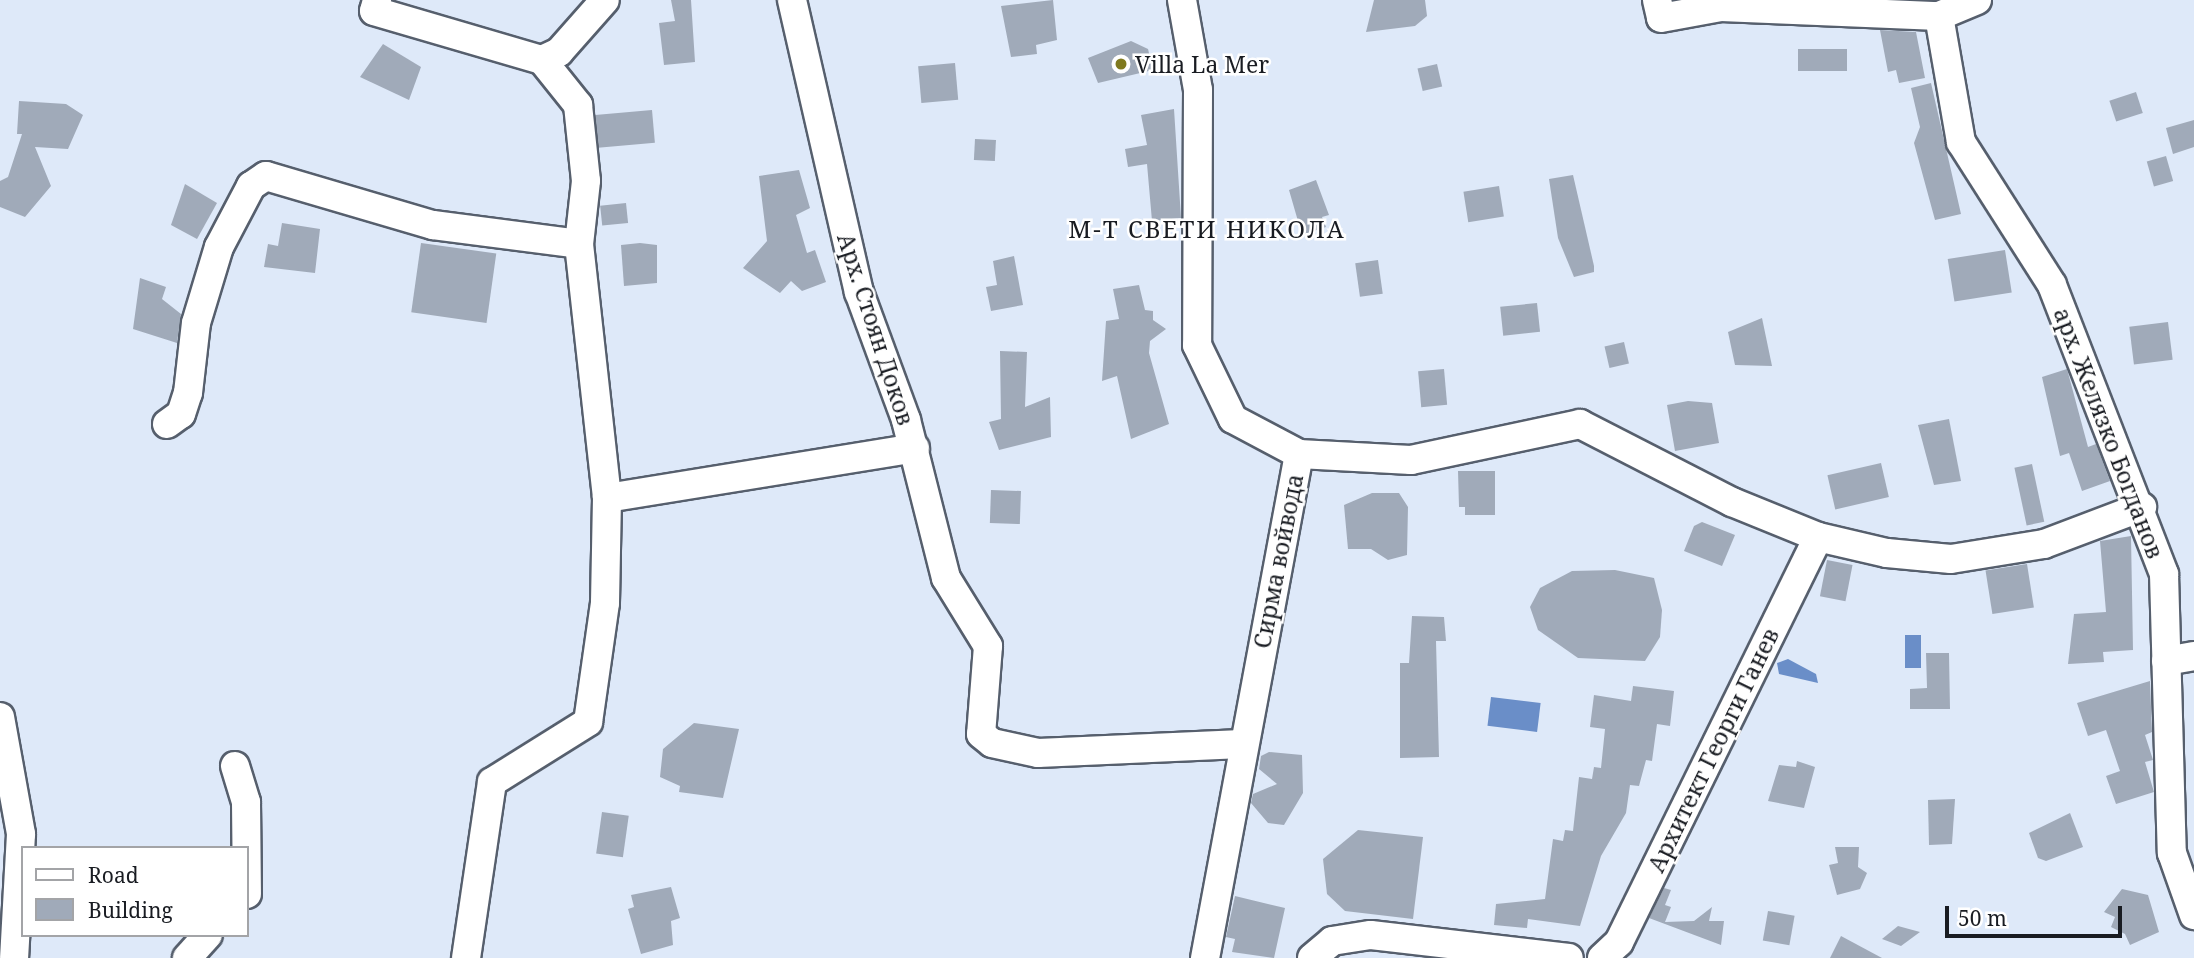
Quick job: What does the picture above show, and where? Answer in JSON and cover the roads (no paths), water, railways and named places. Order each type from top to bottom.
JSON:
[{"type":"street","points":[[542,60],[559,52],[606,0]]},
{"type":"street","name":"Арх. Стоян Доков","points":[[792,0],[859,292],[915,448],[946,578],[988,646],[979,723],[992,743],[1038,753],[1242,744]]},
{"type":"street","name":"Сирма войвода","points":[[1182,0],[1198,90],[1197,345],[1233,419],[1299,454],[1242,744],[1205,958]]},
{"type":"street","points":[[1657,0],[1661,18],[1721,7],[1939,16],[1977,0]]},
{"type":"street","points":[[375,6],[542,60],[578,105],[586,181],[579,244],[607,498],[605,603],[588,722],[492,782],[466,958]]},
{"type":"street","name":"арх. Желязко Богданов","points":[[1939,16],[1961,142],[2052,285],[2142,507],[2164,574],[2172,853],[2194,915]]},
{"type":"street","points":[[167,424],[181,414],[188,393],[196,323],[219,247],[251,186],[266,176],[433,225],[579,244]]},
{"type":"street","points":[[1299,454],[1410,460],[1580,424],[1732,502],[1818,537],[1887,554],[1951,559],[2044,544],[2142,507]]},
{"type":"street","points":[[607,498],[915,448]]},
{"type":"street","name":"Архитект Георги Ганев","points":[[1602,958],[1619,942],[1818,537]]},
{"type":"street","points":[[2166,661],[2194,656]]},
{"type":"street","points":[[0,717],[21,834],[14,958]]},
{"type":"street","points":[[235,766],[246,802],[246,846]]},
{"type":"street","points":[[1312,958],[1332,941],[1371,935],[1569,958]]},
{"type":"street","points":[[187,958],[206,937]]},
{"type":"water","points":[[1905,635],[1921,635],[1921,668],[1905,668]]},
{"type":"water","points":[[1788,659],[1816,674],[1818,683],[1779,674],[1777,663]]},
{"type":"water","points":[[1491,697],[1541,703],[1537,732],[1487,726]]},
{"type":"place","name":"Villa La Mer","points":[[1121,64]]},
{"type":"district","name":"М-Т СВЕТИ НИКОЛА","points":[[1207,229]]}]
